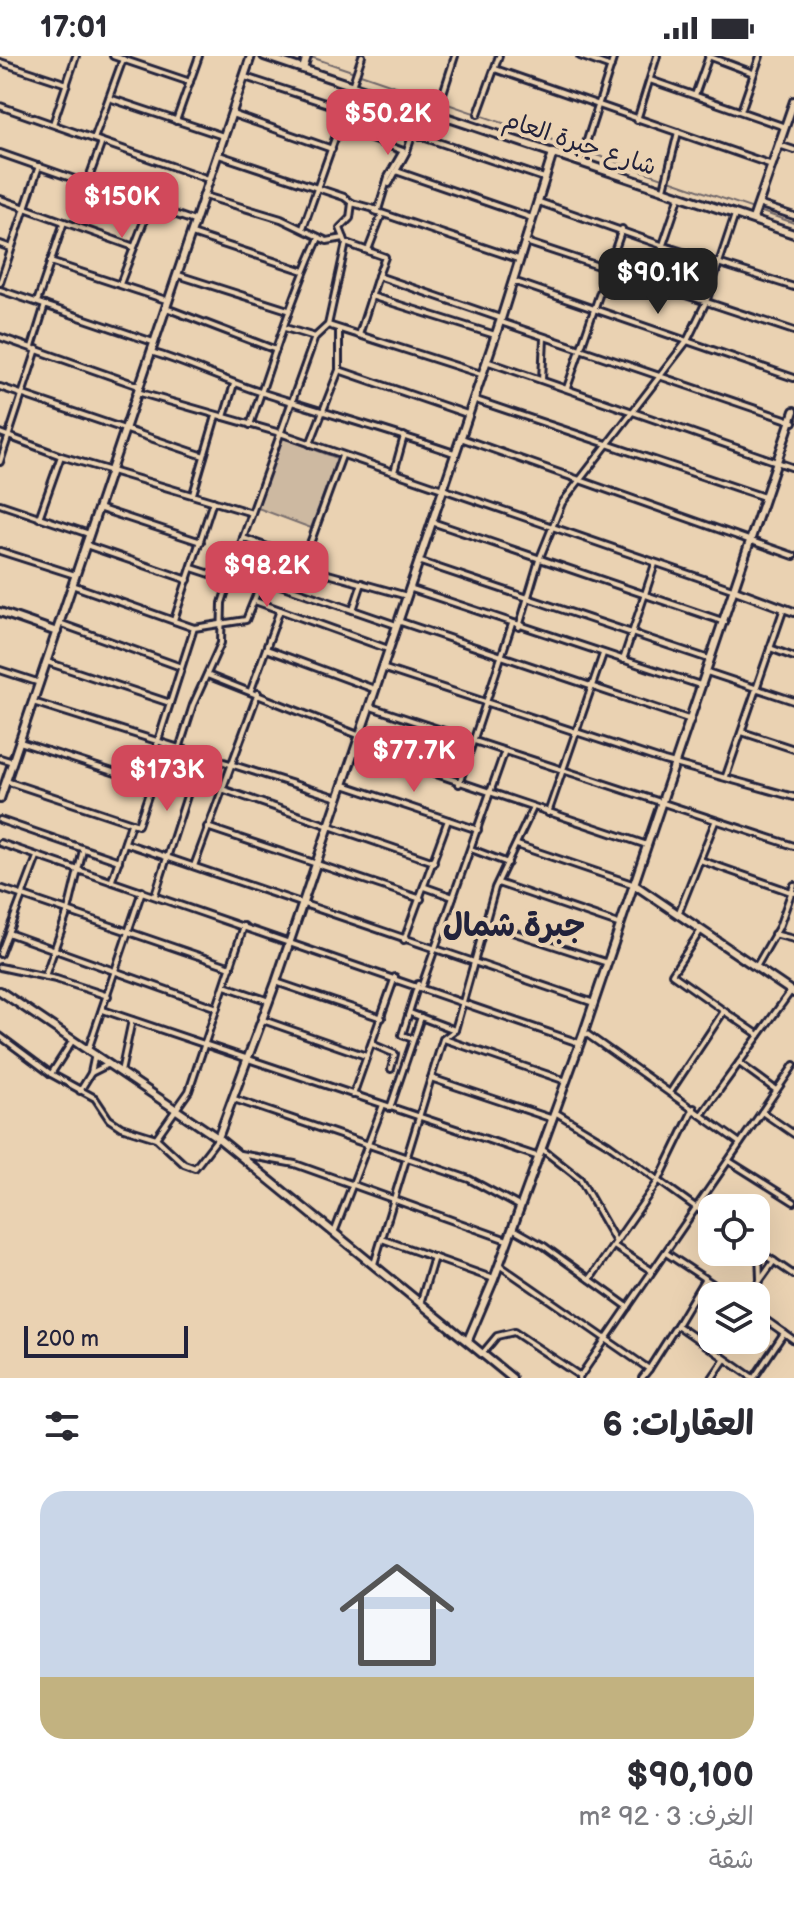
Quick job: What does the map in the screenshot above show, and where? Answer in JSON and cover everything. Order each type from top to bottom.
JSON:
[{"type":"street","points":[[53,124],[76,56]]},
{"type":"street","points":[[113,56],[190,82]]},
{"type":"street","points":[[176,121],[199,56]]},
{"type":"street","points":[[0,799],[251,56]]},
{"type":"street","name":"شارع جبرة العام","points":[[264,56],[794,234]]},
{"type":"street","points":[[303,69],[307,56]]},
{"type":"street","points":[[352,86],[362,56]]},
{"type":"street","points":[[436,115],[455,56]]},
{"type":"street","points":[[478,114],[499,56]]},
{"type":"street","points":[[580,56],[611,67]]},
{"type":"street","points":[[580,162],[614,56]]},
{"type":"street","points":[[637,120],[657,56]]},
{"type":"street","points":[[695,95],[708,56],[753,73]]},
{"type":"street","points":[[741,111],[760,56]]},
{"type":"street","points":[[94,139],[123,59]]},
{"type":"street","points":[[0,62],[67,84]]},
{"type":"street","points":[[495,69],[772,165]]},
{"type":"street","points":[[245,77],[371,118]]},
{"type":"street","points":[[650,80],[785,127]]},
{"type":"street","points":[[366,137],[377,94]]},
{"type":"street","points":[[109,98],[225,137]]},
{"type":"street","points":[[753,219],[794,101]]},
{"type":"street","points":[[0,106],[211,180]]},
{"type":"street","points":[[368,250],[389,179],[407,151],[421,109]]},
{"type":"street","points":[[345,110],[303,233],[327,241],[345,240],[385,257],[359,335]]},
{"type":"street","points":[[232,114],[332,149]]},
{"type":"street","points":[[664,189],[678,132]]},
{"type":"street","points":[[414,134],[546,179]]},
{"type":"street","points":[[366,137],[407,151]]},
{"type":"street","points":[[352,203],[378,210],[403,151],[366,137]]},
{"type":"street","points":[[87,183],[102,142]]},
{"type":"street","points":[[779,145],[794,150]]},
{"type":"street","points":[[0,153],[196,222]]},
{"type":"street","points":[[0,1036],[51,1074],[95,1098],[109,1119],[121,1127],[156,1138],[184,1164],[195,1168],[218,1138],[276,982],[495,335],[553,153]]},
{"type":"street","points":[[219,155],[520,259]]},
{"type":"street","points":[[0,283],[39,166]]},
{"type":"street","points":[[396,171],[534,218]]},
{"type":"street","points":[[650,283],[680,195]]},
{"type":"street","points":[[205,196],[303,228]]},
{"type":"street","points":[[0,199],[134,247]]},
{"type":"street","points":[[539,202],[794,287]]},
{"type":"street","points":[[179,749],[221,643],[222,603],[243,538],[315,337],[328,325],[345,240],[340,228],[350,218],[352,203]]},
{"type":"street","points":[[758,204],[794,216]]},
{"type":"street","points":[[120,284],[150,206]]},
{"type":"street","points":[[519,627],[539,560],[578,480],[687,341],[706,302],[735,213]]},
{"type":"street","points":[[37,302],[64,222]]},
{"type":"street","points":[[567,388],[622,229]]},
{"type":"street","points":[[192,234],[304,271]]},
{"type":"street","points":[[250,425],[285,328],[288,310],[319,238]]},
{"type":"street","points":[[526,242],[794,331]]},
{"type":"street","points":[[0,244],[11,248]]},
{"type":"street","points":[[50,262],[120,284],[277,350]]},
{"type":"street","points":[[178,275],[288,310]]},
{"type":"street","points":[[378,276],[792,422]]},
{"type":"street","points":[[512,281],[794,378]]},
{"type":"street","points":[[0,290],[154,342]]},
{"type":"street","points":[[371,296],[495,335]]},
{"type":"street","points":[[0,462],[22,394],[45,305]]},
{"type":"street","points":[[328,325],[481,374]]},
{"type":"street","points":[[285,328],[315,337]]},
{"type":"street","points":[[310,444],[339,370],[339,329]]},
{"type":"street","points":[[0,337],[138,389],[280,433],[794,612]]},
{"type":"street","points":[[542,380],[544,337]]},
{"type":"street","points":[[151,352],[193,365],[234,384],[454,453]]},
{"type":"street","points":[[486,361],[794,468]]},
{"type":"street","points":[[339,370],[467,414]]},
{"type":"street","points":[[224,417],[234,384]]},
{"type":"street","points":[[0,387],[204,456]]},
{"type":"street","points":[[472,399],[766,498]]},
{"type":"street","points":[[468,1340],[494,1279],[584,1032],[794,411]]},
{"type":"street","points":[[193,494],[216,415]]},
{"type":"street","points":[[0,433],[61,456],[252,513]]},
{"type":"street","points":[[394,472],[404,436]]},
{"type":"street","points":[[459,438],[794,556]]},
{"type":"street","points":[[39,518],[61,456]]},
{"type":"street","points":[[304,560],[342,456]]},
{"type":"street","points":[[174,620],[213,501]]},
{"type":"street","points":[[0,504],[89,535]]},
{"type":"street","points":[[98,508],[201,542]]},
{"type":"street","points":[[432,522],[725,622]]},
{"type":"street","points":[[243,538],[304,560],[310,569],[408,592],[703,685]]},
{"type":"street","points":[[86,545],[188,580]]},
{"type":"street","points":[[72,585],[194,628],[243,622],[255,601],[275,549]]},
{"type":"street","points":[[0,551],[75,575]]},
{"type":"street","points":[[418,561],[711,660]]},
{"type":"street","points":[[623,660],[655,564]]},
{"type":"street","points":[[192,568],[229,580]]},
{"type":"street","points":[[263,579],[691,720]]},
{"type":"street","points":[[353,610],[362,583]]},
{"type":"street","points":[[255,601],[388,649]]},
{"type":"street","points":[[726,776],[784,608]]},
{"type":"street","points":[[251,690],[280,610]]},
{"type":"street","points":[[0,612],[57,632]]},
{"type":"street","points":[[59,623],[182,667]]},
{"type":"street","points":[[459,784],[512,624]]},
{"type":"street","points":[[157,744],[194,628]]},
{"type":"street","points":[[770,648],[794,657]]},
{"type":"street","points":[[266,649],[374,689]]},
{"type":"street","points":[[548,813],[603,654]]},
{"type":"street","points":[[47,662],[170,703]]},
{"type":"street","points":[[382,668],[677,763],[794,797]]},
{"type":"street","points":[[0,670],[40,683]]},
{"type":"street","points":[[707,672],[794,701]]},
{"type":"street","points":[[207,675],[358,735]]},
{"type":"street","points":[[194,866],[221,786],[258,693]]},
{"type":"street","points":[[33,702],[157,744],[338,798]]},
{"type":"street","points":[[368,706],[794,846]]},
{"type":"street","points":[[742,732],[794,749]]},
{"type":"street","points":[[20,742],[153,785]]},
{"type":"street","points":[[6,781],[131,824],[140,824],[165,746]]},
{"type":"street","points":[[354,747],[490,795],[649,845]]},
{"type":"street","points":[[413,1040],[402,1035],[504,753]]},
{"type":"street","points":[[0,758],[13,762]]},
{"type":"street","points":[[158,767],[329,823],[434,862]]},
{"type":"street","points":[[155,895],[193,777]]},
{"type":"street","points":[[342,785],[478,830]]},
{"type":"street","points":[[374,1266],[422,1119],[443,1039],[455,1030],[476,963],[483,922],[533,808]]},
{"type":"street","points":[[0,820],[119,861]]},
{"type":"street","points":[[404,940],[448,820]]},
{"type":"street","points":[[679,912],[715,822]]},
{"type":"street","points":[[112,880],[131,824]]},
{"type":"street","points":[[207,827],[421,899]]},
{"type":"street","points":[[0,843],[395,976],[579,1043]]},
{"type":"street","points":[[125,843],[594,1003]]},
{"type":"street","points":[[517,845],[635,885],[679,912],[792,992],[702,1114]]},
{"type":"street","points":[[471,849],[508,863]]},
{"type":"street","points":[[45,976],[68,911],[83,850]]},
{"type":"street","points":[[0,954],[37,857]]},
{"type":"street","points":[[700,860],[793,893]]},
{"type":"street","points":[[498,883],[621,925]]},
{"type":"street","points":[[756,967],[793,893],[794,885]]},
{"type":"street","points":[[425,887],[453,897]]},
{"type":"street","points":[[0,888],[231,967]]},
{"type":"street","points":[[80,1091],[91,1073],[92,1052],[103,1010],[142,891]]},
{"type":"street","points":[[483,922],[608,963]]},
{"type":"street","points":[[156,1138],[189,1091],[244,926]]},
{"type":"street","points":[[702,928],[672,974],[759,1035]]},
{"type":"street","points":[[8,933],[217,1008]]},
{"type":"street","points":[[774,934],[794,939]]},
{"type":"street","points":[[0,967],[45,976],[108,996]]},
{"type":"street","points":[[353,1095],[395,976]]},
{"type":"street","points":[[276,982],[382,1018]]},
{"type":"street","points":[[225,986],[269,1001]]},
{"type":"street","points":[[0,991],[218,1138],[512,1378]]},
{"type":"street","points":[[103,1010],[422,1119],[540,1153],[580,1179],[615,1244],[653,1271]]},
{"type":"street","points":[[671,1091],[724,1011]]},
{"type":"street","points":[[410,1013],[455,1030]]},
{"type":"street","points":[[390,1108],[421,1017]]},
{"type":"street","points":[[121,1072],[132,1020]]},
{"type":"street","points":[[263,1020],[367,1056]]},
{"type":"street","points":[[584,1032],[740,1143]]},
{"type":"street","points":[[443,1039],[566,1081]]},
{"type":"street","points":[[51,1074],[73,1040]]},
{"type":"street","points":[[372,1044],[395,1054],[391,1069]]},
{"type":"street","points":[[739,1063],[777,1090]]},
{"type":"street","points":[[91,1073],[109,1064]]},
{"type":"street","points":[[482,1354],[497,1336],[514,1332],[580,1377],[794,1065]]},
{"type":"street","points":[[431,1078],[554,1116],[659,1180],[697,1209]]},
{"type":"street","points":[[234,1099],[478,1183],[521,1207]]},
{"type":"street","points":[[334,1233],[383,1105]]},
{"type":"street","points":[[590,1279],[659,1180],[694,1108]]},
{"type":"street","points":[[762,1112],[794,1134]]},
{"type":"street","points":[[239,1154],[295,1164],[507,1240]]},
{"type":"street","points":[[729,1161],[794,1202]]},
{"type":"street","points":[[512,1228],[628,1307]]},
{"type":"street","points":[[382,1239],[494,1279]]},
{"type":"street","points":[[666,1253],[711,1282]]},
{"type":"street","points":[[420,1304],[434,1257]]},
{"type":"street","points":[[770,1258],[794,1275]]},
{"type":"street","points":[[760,1281],[774,1261]]},
{"type":"street","points":[[499,1265],[649,1369]]},
{"type":"street","points":[[759,1266],[760,1281]]},
{"type":"street","points":[[642,1378],[705,1278]]},
{"type":"street","points":[[770,1323],[794,1340]]},
{"type":"street","points":[[677,1325],[753,1378],[784,1333]]},
{"type":"street","points":[[712,1378],[725,1359]]},
{"type":"shaded area","points":[[281,437],[337,458],[311,528],[255,507]]},
{"type":"waterway","points":[[311,57],[794,223]]},
{"type":"district","name":"جبرة شمال","points":[[514,925]]}]
